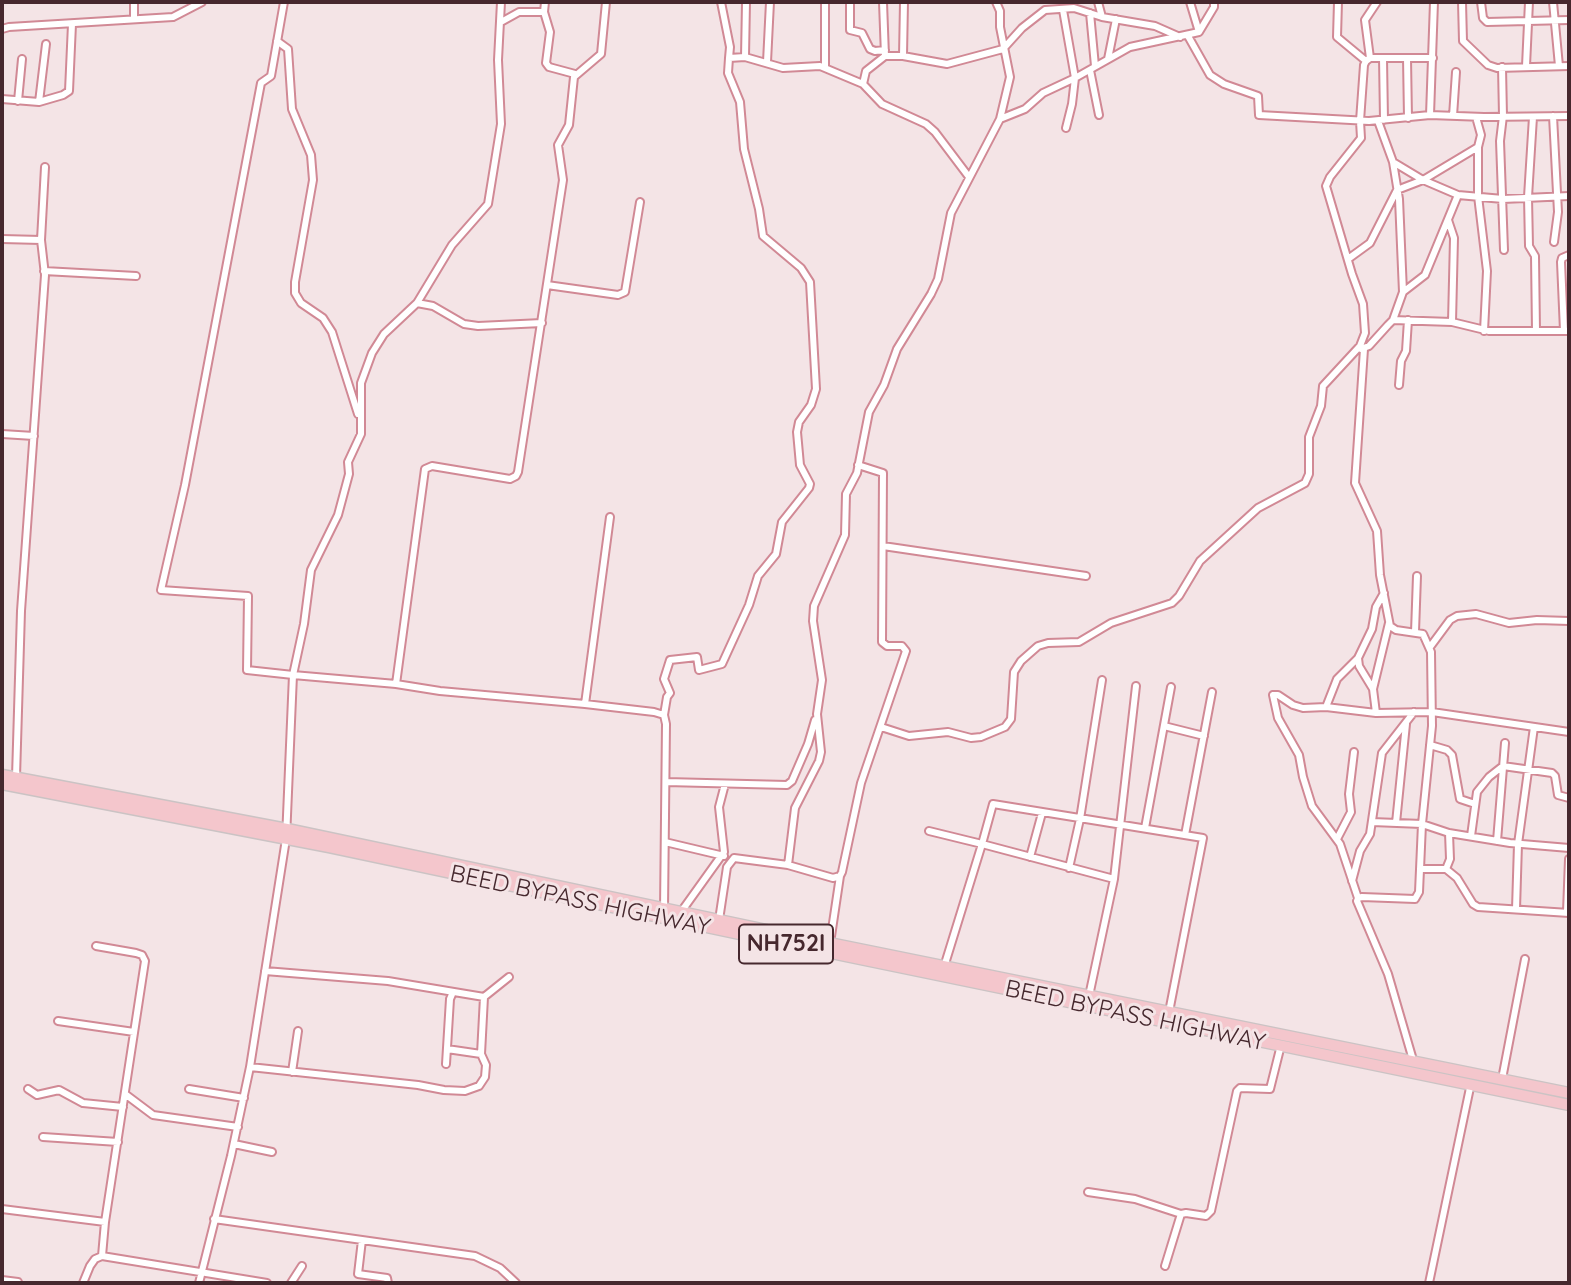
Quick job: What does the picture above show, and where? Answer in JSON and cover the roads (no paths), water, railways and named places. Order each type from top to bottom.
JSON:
[{"type":"highway","name":"BEED BYPASS HIGHWAY","points":[[2,775],[1569,1104]]},
{"type":"highway","name":"BEED BYPASS HIGHWAY","points":[[2,784],[287,834],[1569,1093]]},
{"type":"street","points":[[134,2],[134,19]]},
{"type":"street","points":[[2,29],[173,17],[202,2]]},
{"type":"street","points":[[284,2],[271,76],[261,83],[185,485],[161,590],[248,596],[247,670],[585,704],[664,715]]},
{"type":"street","points":[[199,1283],[250,1068],[287,834],[293,675],[312,570],[338,515],[349,474],[348,462],[361,434],[361,383],[372,353],[384,334],[417,303],[452,245],[488,204],[501,124],[498,60],[501,2]]},
{"type":"street","points":[[523,11],[524,2]]},
{"type":"street","points":[[545,2],[544,12],[550,32],[547,63],[549,67],[575,74]]},
{"type":"street","points":[[396,684],[425,469],[432,466],[494,478],[510,479],[516,476],[564,176],[558,145],[569,125],[575,74],[601,54],[606,2]]},
{"type":"street","points":[[664,909],[664,715],[670,693],[664,679],[670,660],[697,657],[699,670],[722,664],[749,605],[758,576],[776,554],[782,522],[810,484],[800,466],[797,432],[799,422],[811,405],[816,390],[810,282],[801,268],[763,236],[744,149],[740,102],[728,73],[730,47],[721,2]]},
{"type":"street","points":[[745,57],[746,2]]},
{"type":"street","points":[[767,62],[769,2]]},
{"type":"street","points":[[825,2],[825,68]]},
{"type":"street","points":[[850,2],[850,30],[862,33],[870,49],[947,64],[1003,49],[1022,28],[1045,10],[1063,10],[1071,5],[1102,17],[1156,26],[1184,36],[1210,75],[1224,84],[1258,96],[1259,115],[1360,121],[1430,115],[1569,116]]},
{"type":"street","points":[[863,84],[866,71],[885,53],[883,2]]},
{"type":"street","points":[[903,56],[904,2]]},
{"type":"street","points":[[666,782],[787,785],[792,781],[808,744],[817,714],[822,680],[813,621],[814,606],[845,535],[846,495],[856,476],[869,412],[884,385],[897,349],[932,294],[951,213],[1000,119],[1010,77],[1003,49],[1000,11],[996,2]]},
{"type":"street","points":[[1045,2],[1045,10]]},
{"type":"street","points":[[1098,2],[1102,17]]},
{"type":"street","points":[[1190,2],[1199,32]]},
{"type":"street","points":[[1000,119],[1025,109],[1042,93],[1130,47],[1199,32],[1214,7],[1214,2]]},
{"type":"street","points":[[1338,2],[1337,37],[1368,59],[1433,58]]},
{"type":"street","points":[[1358,898],[1415,899],[1419,892],[1432,712],[1430,647],[1423,634],[1392,629],[1384,593],[1379,536],[1354,478],[1364,333],[1363,304],[1326,186],[1329,177],[1361,138],[1360,121],[1368,59],[1365,20],[1377,2]]},
{"type":"street","points":[[1430,115],[1434,2]]},
{"type":"street","points":[[1462,2],[1463,41],[1485,63],[1502,67],[1569,66]]},
{"type":"street","points":[[1481,2],[1483,18],[1488,22],[1569,20]]},
{"type":"street","points":[[1526,66],[1529,2]]},
{"type":"street","points":[[1553,2],[1559,66]]},
{"type":"street","points":[[1063,10],[1075,78],[1066,128]]},
{"type":"street","points":[[500,22],[523,11],[544,12]]},
{"type":"street","points":[[1090,13],[1099,115]]},
{"type":"street","points":[[1108,60],[1116,19]]},
{"type":"street","points":[[2,99],[39,102],[69,91],[72,24]]},
{"type":"street","points":[[277,41],[288,49],[292,109],[311,155],[313,180],[295,293],[301,303],[323,318],[332,331],[360,419]]},
{"type":"street","points":[[39,102],[46,44]]},
{"type":"street","points":[[729,58],[745,57],[783,68],[815,66],[863,84],[882,104],[926,124],[969,177]]},
{"type":"street","points":[[881,727],[909,736],[948,732],[971,738],[981,737],[1005,727],[1011,719],[1014,672],[1021,661],[1038,646],[1079,642],[1111,623],[1167,606],[1177,600],[1205,555],[1258,508],[1305,483],[1309,474],[1309,437],[1321,406],[1325,381],[1393,320],[1404,292],[1397,190],[1393,162],[1381,121],[1383,58]]},
{"type":"street","points":[[1407,58],[1408,118]]},
{"type":"street","points":[[18,100],[22,59]]},
{"type":"street","points":[[1502,67],[1503,116],[1500,141],[1504,250]]},
{"type":"street","points":[[1453,116],[1456,72]]},
{"type":"street","points":[[1553,116],[1557,199],[1554,242]]},
{"type":"street","points":[[1476,117],[1481,135],[1478,146],[1478,196],[1487,271],[1485,331]]},
{"type":"street","points":[[1532,117],[1528,197],[1529,246],[1535,260],[1536,331]]},
{"type":"street","points":[[1348,259],[1370,243],[1397,190],[1423,180],[1478,146]]},
{"type":"street","points":[[1393,162],[1423,180],[1458,195],[1503,199],[1569,197]]},
{"type":"street","points":[[16,777],[21,611],[44,271],[41,240],[45,167]]},
{"type":"street","points":[[1404,292],[1425,275],[1458,195]]},
{"type":"street","points":[[547,285],[618,295],[625,292],[640,202]]},
{"type":"street","points":[[1448,220],[1454,238],[1452,322]]},
{"type":"street","points":[[2,239],[41,240]]},
{"type":"street","points":[[1393,320],[1452,322],[1485,331],[1566,331],[1561,262],[1562,258],[1569,255]]},
{"type":"street","points":[[44,271],[136,276]]},
{"type":"street","points":[[417,303],[433,306],[464,324],[542,323]]},
{"type":"street","points":[[1399,384],[1401,361],[1406,351],[1408,320]]},
{"type":"street","points":[[2,434],[34,436]]},
{"type":"street","points":[[830,943],[840,876],[861,783],[906,651],[902,646],[887,646],[882,642],[883,473],[858,464]]},
{"type":"street","points":[[585,704],[610,517]]},
{"type":"street","points":[[883,547],[1086,576]]},
{"type":"street","points":[[1415,632],[1417,576]]},
{"type":"street","points":[[1326,707],[1337,679],[1358,658],[1372,629],[1376,607],[1384,593]]},
{"type":"street","points":[[1430,647],[1450,620],[1457,616],[1476,614],[1509,623],[1569,621]]},
{"type":"street","points":[[1376,713],[1373,689],[1390,621]]},
{"type":"street","points":[[1358,658],[1359,666],[1373,689]]},
{"type":"street","points":[[1069,867],[1080,819],[1102,680]]},
{"type":"street","points":[[1089,996],[1114,879],[1136,686]]},
{"type":"street","points":[[1145,828],[1171,687]]},
{"type":"street","points":[[1185,835],[1212,692]]},
{"type":"street","points":[[1413,1060],[1388,974],[1337,839],[1314,810],[1303,777],[1300,755],[1278,718],[1272,697],[1276,694],[1303,708],[1326,707],[1376,713],[1432,712],[1568,730]]},
{"type":"street","points":[[1352,883],[1360,851],[1370,834],[1382,753],[1414,712]]},
{"type":"street","points":[[788,865],[795,808],[821,752],[817,714]]},
{"type":"street","points":[[1396,823],[1406,723]]},
{"type":"street","points":[[1164,726],[1204,736]]},
{"type":"street","points":[[1516,909],[1518,844],[1534,727]]},
{"type":"street","points":[[1497,841],[1505,743]]},
{"type":"street","points":[[1430,745],[1447,750],[1452,755],[1460,799],[1475,804]]},
{"type":"street","points":[[1337,839],[1351,812],[1349,794],[1354,752]]},
{"type":"street","points":[[1471,836],[1479,788],[1503,766],[1552,773],[1555,776],[1558,795],[1569,798]]},
{"type":"street","points":[[681,912],[722,855],[724,849],[719,807],[725,784]]},
{"type":"street","points":[[944,967],[993,804],[1203,838],[1169,1012]]},
{"type":"street","points":[[1030,857],[1042,813]]},
{"type":"street","points":[[1372,822],[1422,824],[1497,841],[1569,848]]},
{"type":"street","points":[[929,831],[1114,879]]},
{"type":"street","points":[[1446,869],[1450,859],[1449,832]]},
{"type":"street","points":[[665,842],[734,858],[788,865],[833,878],[840,876]]},
{"type":"street","points":[[719,920],[727,867],[734,858]]},
{"type":"street","points":[[1420,869],[1446,869],[1457,878],[1473,904],[1484,908],[1568,913],[1569,859]]},
{"type":"street","points":[[96,946],[136,953],[142,955],[145,961],[102,1256]]},
{"type":"street","points":[[1502,1079],[1525,959]]},
{"type":"street","points":[[265,971],[388,981],[484,997],[509,977]]},
{"type":"street","points":[[446,1064],[450,999],[453,992]]},
{"type":"street","points":[[250,1068],[465,1091],[479,1086],[485,1077],[486,1065],[481,1054],[484,997]]},
{"type":"street","points":[[58,1021],[134,1032]]},
{"type":"street","points":[[292,1072],[298,1031]]},
{"type":"street","points":[[1088,1192],[1135,1199],[1181,1214],[1206,1216],[1211,1211],[1237,1091],[1240,1088],[1270,1089],[1281,1045]]},
{"type":"street","points":[[447,1049],[481,1054]]},
{"type":"street","points":[[1429,1283],[1473,1073]]},
{"type":"street","points":[[189,1089],[244,1098]]},
{"type":"street","points":[[28,1090],[37,1095],[59,1090],[83,1103],[123,1107]]},
{"type":"street","points":[[125,1094],[153,1115],[238,1127]]},
{"type":"street","points":[[43,1137],[118,1142]]},
{"type":"street","points":[[234,1144],[272,1152]]},
{"type":"street","points":[[2,1209],[105,1222]]},
{"type":"street","points":[[1165,1266],[1181,1214]]},
{"type":"street","points":[[214,1219],[482,1258],[500,1268],[516,1283]]},
{"type":"street","points":[[362,1240],[358,1274],[387,1278],[388,1283]]},
{"type":"street","points":[[83,1283],[90,1266],[95,1259],[102,1256],[267,1283]]},
{"type":"street","points":[[290,1283],[302,1266]]},
{"type":"street","points":[[2,1280],[18,1282]]}]
